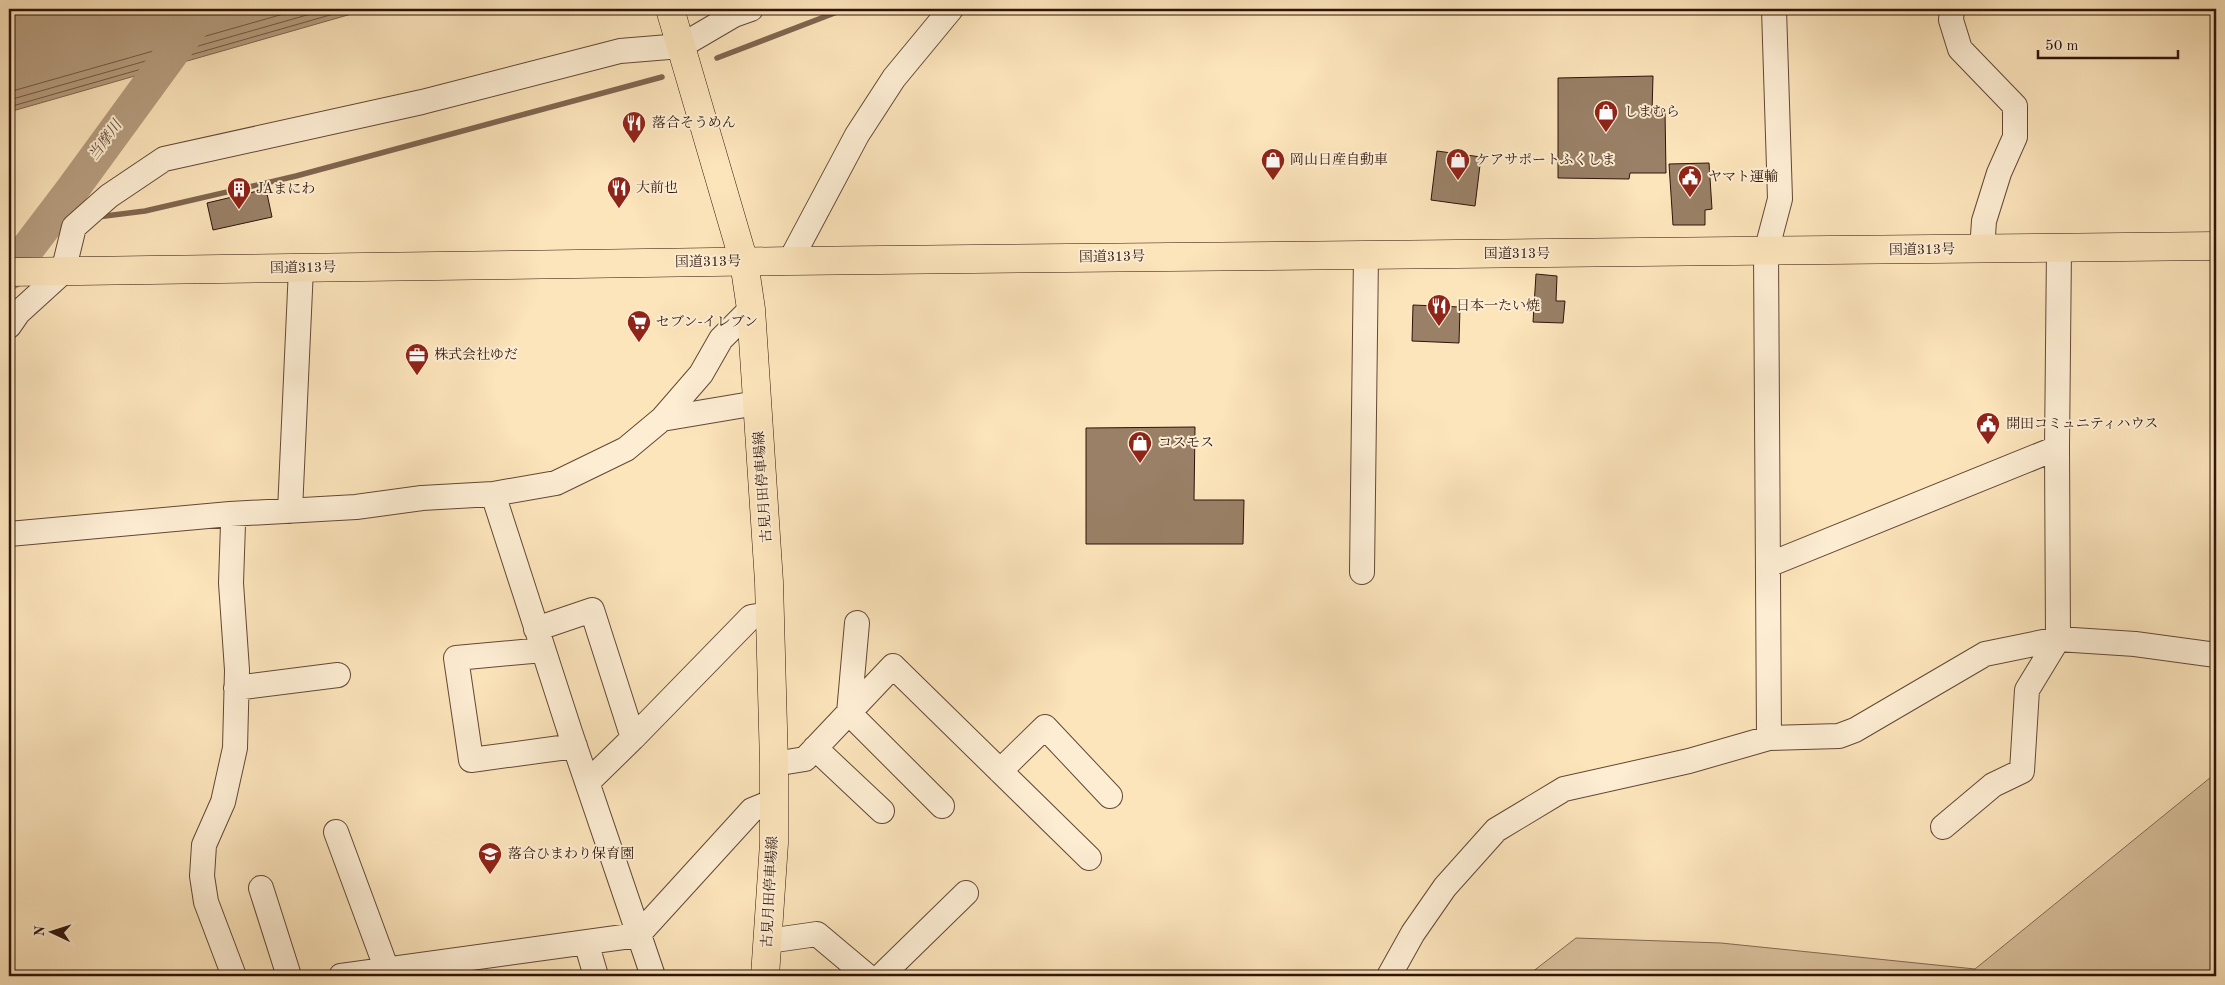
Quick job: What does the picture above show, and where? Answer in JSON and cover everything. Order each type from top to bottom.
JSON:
[{"type":"main road","name":"古見月田停車場線","points":[[670,9],[744,262],[751,308],[770,614],[774,764],[774,843],[766,976]]},
{"type":"main road","name":"国道313号","points":[[9,272],[790,261],[1982,250],[2216,246]]},
{"type":"street","points":[[9,326],[18,313],[62,272],[74,228],[109,196],[164,159],[422,102],[620,52],[681,46],[734,15],[751,9]]},
{"type":"street","points":[[790,261],[857,135],[894,78],[951,9]]},
{"type":"street","points":[[1769,738],[1766,252],[1780,199],[1774,9]]},
{"type":"street","points":[[1952,9],[1951,20],[1960,49],[2014,106],[2015,137],[1999,173],[1984,221],[1982,250]]},
{"type":"street","points":[[1943,827],[1993,786],[2022,771],[2027,690],[2058,639],[2057,448],[2060,248]]},
{"type":"street","points":[[1362,572],[1366,255]]},
{"type":"street","points":[[290,511],[301,268]]},
{"type":"street","points":[[9,534],[230,514],[356,507],[422,498],[493,494],[556,482],[626,449],[662,419],[701,374],[721,339],[751,308]]},
{"type":"street","points":[[662,419],[757,403]]},
{"type":"street","points":[[1768,565],[2057,448]]},
{"type":"street","points":[[493,494],[652,976]]},
{"type":"street","points":[[230,514],[233,524],[231,584],[236,688],[234,748],[223,802],[204,845],[202,876],[206,902],[234,976]]},
{"type":"street","points":[[575,746],[471,760],[456,658],[540,639],[592,610],[633,738]]},
{"type":"street","points":[[588,782],[751,616],[770,614]]},
{"type":"street","points":[[849,713],[858,623]]},
{"type":"street","points":[[1389,976],[1413,933],[1445,887],[1496,830],[1564,789],[1689,761],[1769,738],[1839,736],[1855,730],[1984,654],[2058,639],[2135,644],[2216,654]]},
{"type":"street","points":[[774,764],[805,758],[893,666],[1089,858]]},
{"type":"street","points":[[236,688],[338,675]]},
{"type":"street","points":[[849,713],[942,806]]},
{"type":"street","points":[[1000,771],[1045,727],[1110,796]]},
{"type":"street","points":[[815,748],[882,811]]},
{"type":"street","points":[[341,976],[387,970],[436,970],[586,942],[638,935],[752,810],[774,801]]},
{"type":"street","points":[[336,832],[387,970]]},
{"type":"street","points":[[261,888],[289,976]]},
{"type":"street","points":[[881,976],[966,893]]},
{"type":"street","points":[[768,941],[817,934],[867,976]]},
{"type":"street","points":[[586,942],[596,976]]},
{"type":"shaded area","points":[[2216,773],[2216,976],[1527,976],[1576,938],[1721,943],[1975,969]]},
{"type":"water","points":[[9,9],[369,9],[9,112]]},
{"type":"building","points":[[1653,76],[1652,112],[1665,111],[1666,173],[1630,173],[1629,179],[1558,178],[1558,78]]},
{"type":"building","points":[[1437,151],[1481,157],[1475,206],[1431,200]]},
{"type":"building","points":[[1709,163],[1712,209],[1705,210],[1705,225],[1673,225],[1669,164]]},
{"type":"building","name":"JAまにわ","points":[[266,189],[272,217],[213,230],[207,203]]},
{"type":"building","points":[[1536,274],[1557,276],[1556,301],[1565,301],[1563,323],[1533,322]]},
{"type":"building","points":[[1413,305],[1460,307],[1459,343],[1412,341]]},
{"type":"building","name":"コスモス","points":[[1195,427],[1194,500],[1244,500],[1243,544],[1086,544],[1086,428]]},
{"type":"waterway","name":"当摩川","points":[[9,273],[204,9]]},
{"type":"waterway","points":[[717,58],[845,9]]},
{"type":"waterway","points":[[97,217],[145,211],[296,176],[662,77]]},
{"type":"waterway","points":[[45,225],[71,221]]},
{"type":"place","name":"しまむら","points":[[1606,133]]},
{"type":"place","name":"落合そうめん","points":[[634,144]]},
{"type":"place","name":"岡山日産自動車","points":[[1273,181]]},
{"type":"place","name":"ケアサポートふくしま","points":[[1458,181]]},
{"type":"place","name":"ヤマト運輸","points":[[1690,198]]},
{"type":"place","name":"大前也","points":[[619,209]]},
{"type":"place","name":"JAまにわ","points":[[239,210]]},
{"type":"place","name":"日本一たい焼","points":[[1439,327]]},
{"type":"place","name":"セブン-イレブン","points":[[639,343]]},
{"type":"place","name":"株式会社ゆだ","points":[[417,376]]},
{"type":"place","name":"開田コミュニティハウス","points":[[1988,445]]},
{"type":"place","name":"コスモス","points":[[1140,464]]},
{"type":"place","name":"落合ひまわり保育園","points":[[490,875]]}]
